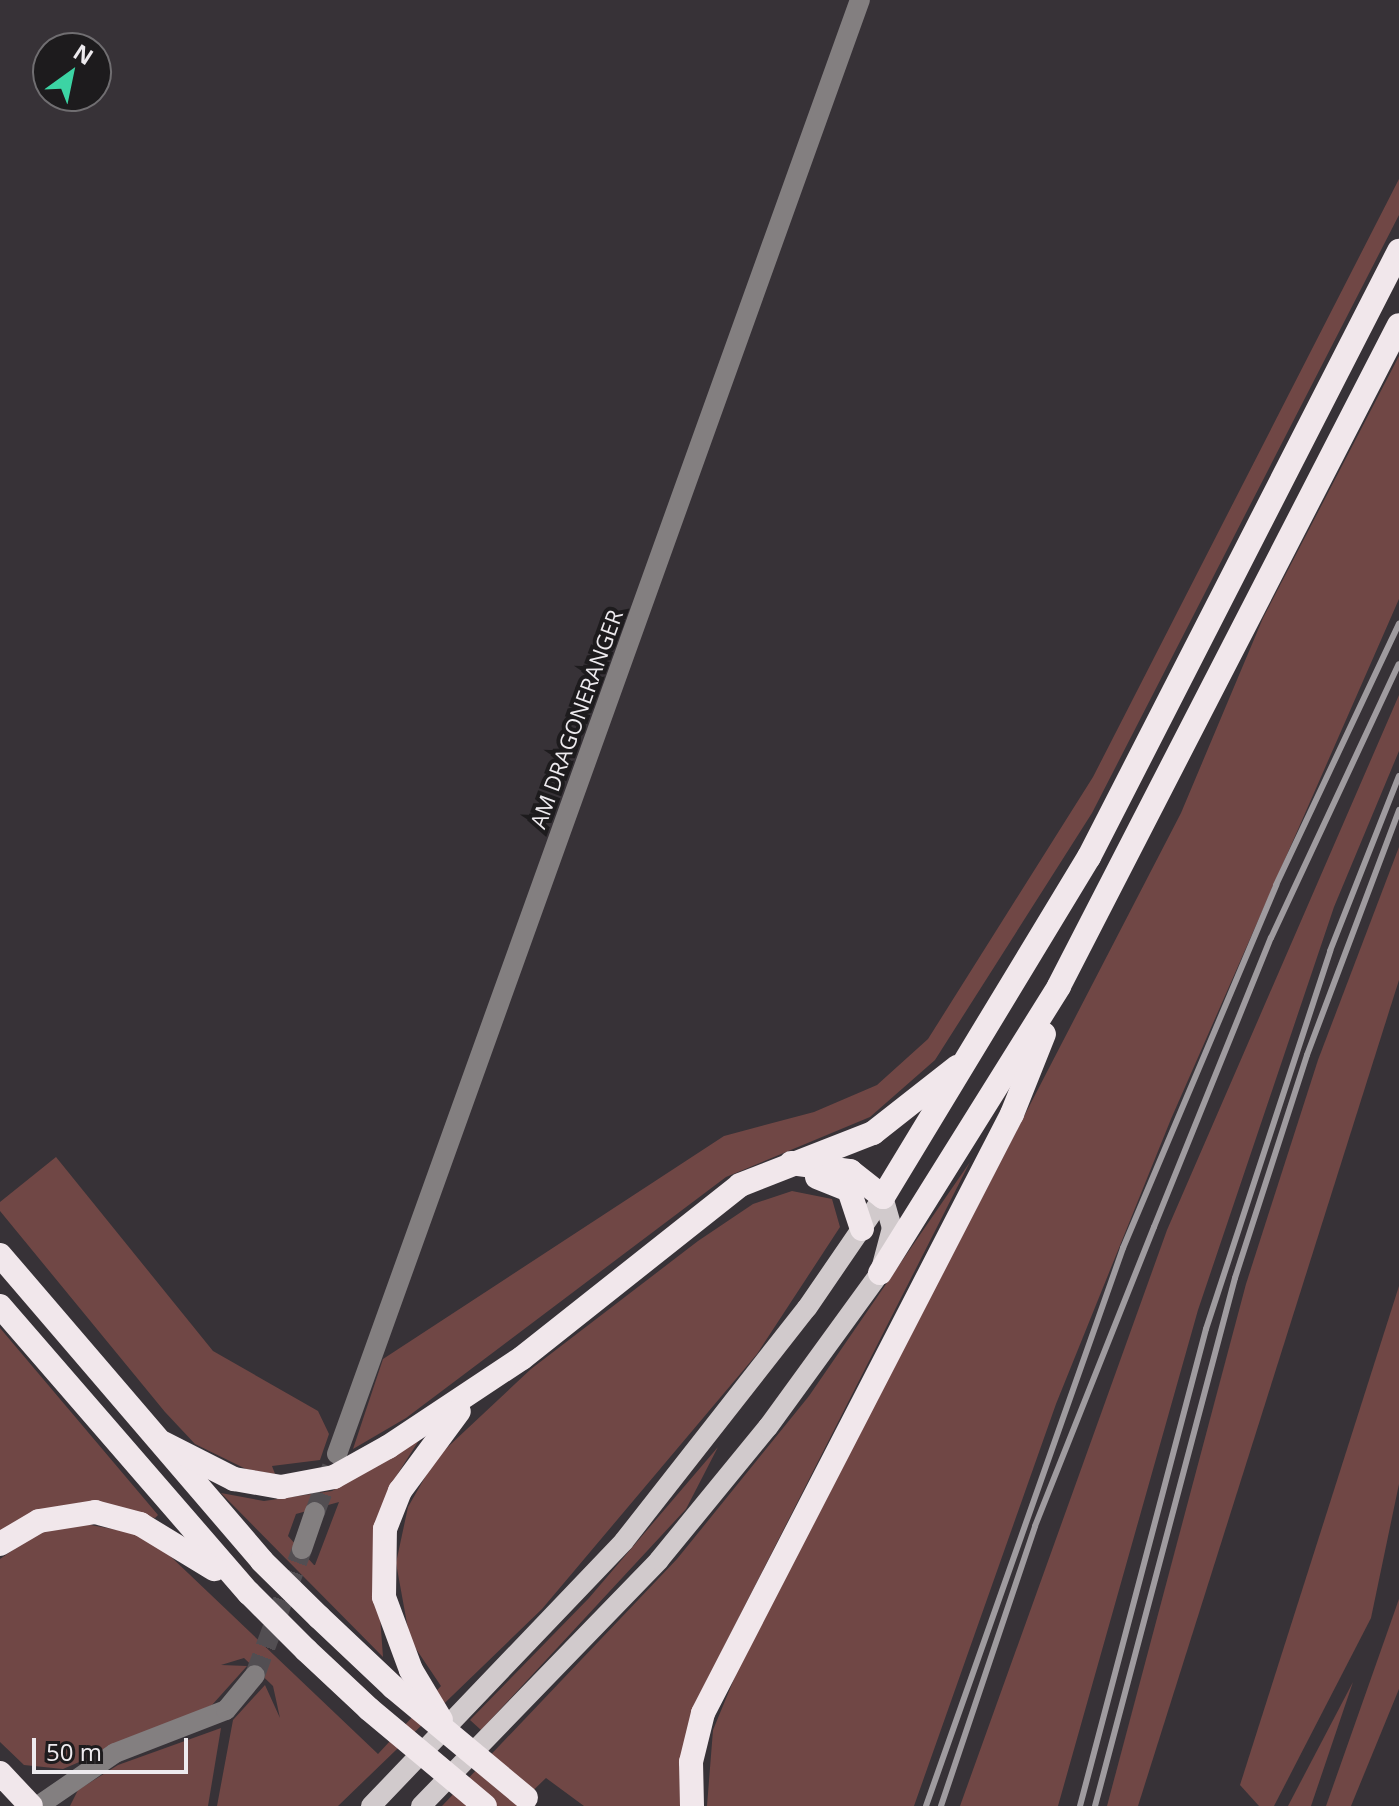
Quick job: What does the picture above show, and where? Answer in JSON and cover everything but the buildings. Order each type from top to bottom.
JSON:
[{"type":"highway","points":[[791,1163],[850,1171],[883,1197],[976,1051],[1089,857],[1399,251]]},
{"type":"highway","points":[[880,1273],[1059,986],[1399,325]]},
{"type":"highway","points":[[692,1806],[691,1762],[703,1713],[1012,1114],[1059,986]]},
{"type":"highway","points":[[147,1434],[234,1479],[281,1487],[334,1477],[470,1396],[748,1180],[873,1133],[976,1051]]},
{"type":"highway","points":[[712,1208],[776,1182],[825,1178],[849,1190],[862,1229]]},
{"type":"highway","points":[[0,1255],[147,1434],[262,1561],[393,1687],[531,1802]]},
{"type":"highway","points":[[0,1306],[248,1592],[369,1709],[485,1806]]},
{"type":"highway","points":[[453,1739],[411,1670],[384,1597],[385,1529],[406,1481],[470,1396]]},
{"type":"highway","points":[[0,1544],[53,1517],[110,1515],[153,1530],[248,1592]]},
{"type":"highway","points":[[0,1773],[31,1806]]},
{"type":"main road","points":[[421,1806],[669,1548],[880,1273],[892,1228],[883,1197]]},
{"type":"main road","points":[[371,1806],[624,1541],[862,1229],[883,1197]]},
{"type":"street","name":"AM DRAGONERANGER","points":[[337,1454],[860,0]]},
{"type":"street","points":[[302,1549],[315,1512]]},
{"type":"street","points":[[38,1806],[115,1753],[226,1710],[255,1675]]},
{"type":"shaded area","points":[[1399,179],[1399,215],[1092,813],[935,1060],[870,1117],[726,1177],[406,1418],[353,1449],[383,1359],[724,1136],[814,1112],[877,1085],[928,1039],[1093,777]]},
{"type":"shaded area","points":[[1399,356],[1399,599],[1171,1119],[1056,1404],[914,1806],[707,1806],[713,1730],[739,1667],[1181,813],[1263,618]]},
{"type":"shaded area","points":[[1399,695],[1399,751],[1334,907],[1198,1310],[1058,1806],[960,1806],[1167,1230]]},
{"type":"shaded area","points":[[1399,847],[1399,980],[1138,1806],[1107,1806],[1246,1284],[1318,1060]]},
{"type":"shaded area","points":[[56,1157],[213,1351],[318,1411],[329,1434],[320,1460],[272,1466],[275,1474],[246,1469],[195,1444],[165,1412],[0,1211],[0,1202]]},
{"type":"shaded area","points":[[970,1162],[696,1702],[682,1806],[584,1806],[546,1778],[517,1806],[442,1806],[677,1559],[809,1396]]},
{"type":"shaded area","points":[[792,1191],[832,1199],[840,1227],[757,1354],[542,1609],[338,1806],[217,1806],[233,1720],[265,1685],[280,1718],[273,1686],[244,1658],[221,1665],[247,1666],[212,1705],[63,1769],[24,1765],[0,1742],[0,1559],[36,1534],[80,1523],[134,1533],[168,1554],[378,1754],[441,1686],[410,1640],[396,1563],[408,1507],[436,1458],[531,1369],[698,1241],[753,1204]]},
{"type":"shaded area","points":[[1399,1286],[1399,1484],[1371,1618],[1274,1806],[1259,1806],[1240,1785]]},
{"type":"shaded area","points":[[0,1328],[158,1515],[155,1518],[84,1502],[35,1512],[0,1532]]},
{"type":"shaded area","points":[[421,1437],[390,1486],[374,1533],[383,1657],[221,1493],[264,1501],[332,1491]],"holes":[[[339,1502],[315,1565],[288,1536],[296,1514]]]},
{"type":"shaded area","points":[[718,1447],[686,1509],[481,1730],[470,1720],[589,1598]]},
{"type":"shaded area","points":[[1399,1599],[1399,1689],[1351,1806],[1326,1806]]},
{"type":"shaded area","points":[[1353,1682],[1311,1806],[1288,1806]]},
{"type":"shaded area","points":[[221,1728],[208,1806],[70,1806],[78,1790],[118,1765]]},
{"type":"tunnel","points":[[315,1512],[332,1467]]},
{"type":"tunnel","points":[[255,1675],[302,1549]]},
{"type":"railway","points":[[926,1806],[1123,1248],[1276,885],[1399,624]]},
{"type":"railway","points":[[941,1806],[1035,1526],[1154,1227],[1271,938],[1399,664]]},
{"type":"railway","points":[[1080,1806],[1206,1329],[1330,951],[1399,776]]},
{"type":"railway","points":[[1095,1806],[1235,1278],[1307,1055],[1399,810]]}]
